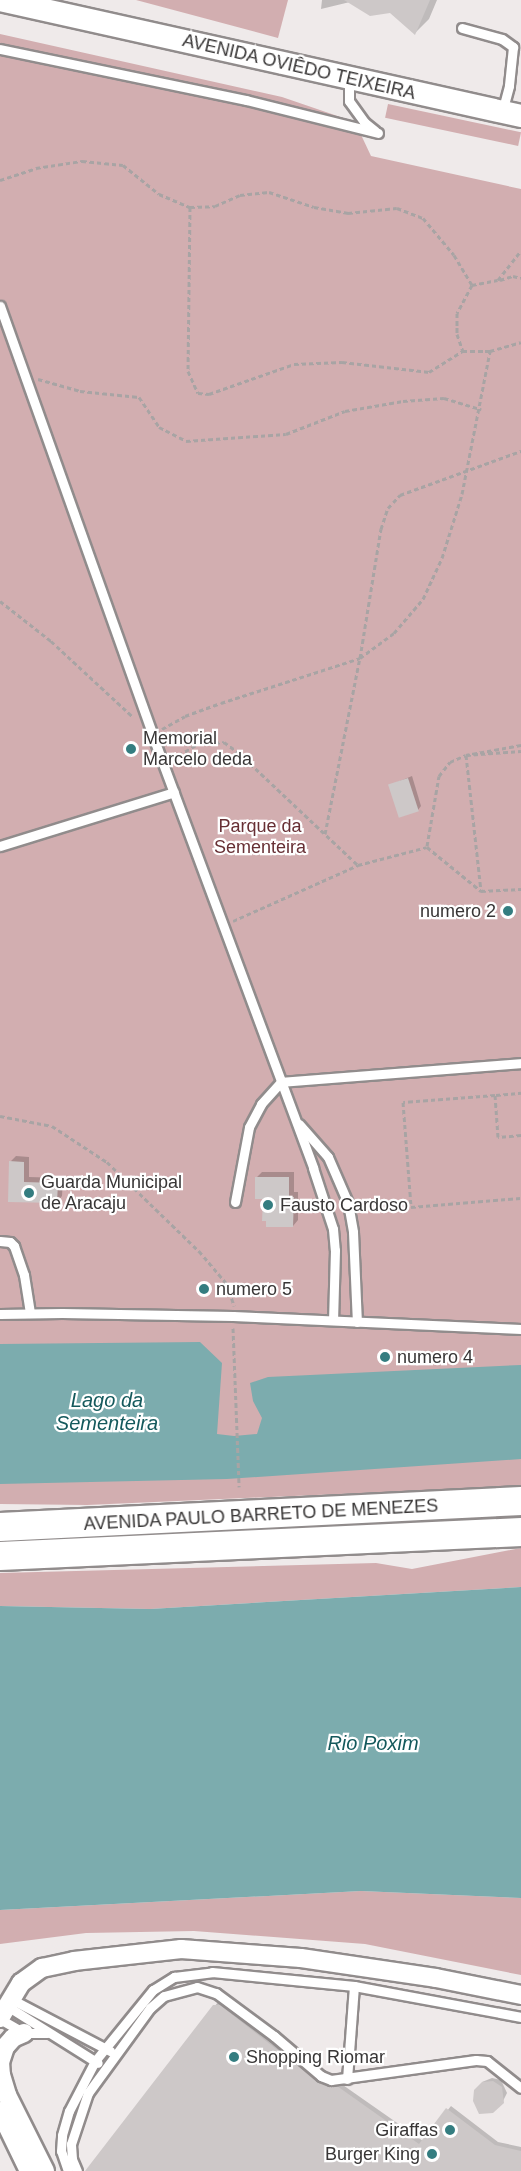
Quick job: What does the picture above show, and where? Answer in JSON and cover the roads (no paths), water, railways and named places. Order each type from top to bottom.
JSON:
[{"type":"main road","name":"AVENIDA PAULO BARRETO DE MENEZES","points":[[0,1527],[521,1501]]},
{"type":"main road","name":"AVENIDA PAULO BARRETO DE MENEZES","points":[[0,1556],[521,1532]]},
{"type":"street","name":"AVENIDA OVIÊDO TEIXEIRA","points":[[0,0],[511,114]]},
{"type":"street","name":"AVENIDA OVIÊDO TEIXEIRA","points":[[41,0],[78,16]]},
{"type":"street","points":[[4,2010],[21,1983],[42,1968],[94,1958],[181,1949],[301,1958],[436,1978],[521,1995]]},
{"type":"street","points":[[24,2033],[13,2038],[5,2047],[0,2062],[1,2075],[7,2095],[45,2171]]},
{"type":"street","points":[[0,2111],[29,2171]]},
{"type":"lane","points":[[462,28],[502,39],[513,47],[509,86],[511,114]]},
{"type":"lane","points":[[0,49],[246,100],[378,133],[364,122],[349,101],[349,78]]},
{"type":"lane","points":[[0,306],[333,1230],[335,1250],[333,1320]]},
{"type":"lane","points":[[0,846],[174,792]]},
{"type":"lane","points":[[235,1202],[249,1127],[261,1104],[281,1082],[521,1063]]},
{"type":"lane","points":[[294,1119],[328,1157],[348,1203],[353,1232],[357,1322]]},
{"type":"lane","points":[[0,1241],[10,1242],[15,1246],[24,1275],[30,1313]]},
{"type":"lane","points":[[0,1314],[233,1317],[521,1329]]},
{"type":"lane","points":[[68,2171],[61,2151],[62,2135],[69,2111],[94,2061],[153,1990],[183,1975],[212,1972],[354,1986],[521,2017]]},
{"type":"lane","points":[[346,2079],[354,1986]]},
{"type":"lane","points":[[77,2171],[72,2158],[71,2144],[88,2093],[150,2008],[164,1996],[197,1987],[216,1994],[274,2036],[321,2076],[335,2081],[457,2061],[487,2061],[521,2088]]},
{"type":"lane","points":[[4,2010],[105,2048],[115,2054]]},
{"type":"lane","points":[[4,2010],[24,2033],[47,2033]]},
{"type":"lane","points":[[4,2010],[105,2068]]},
{"type":"water","name":"Lago da Sementeira","points":[[200,1342],[222,1363],[217,1434],[234,1436],[257,1434],[262,1418],[253,1401],[250,1383],[268,1377],[521,1365],[521,1459],[227,1479],[0,1484],[0,1344]]},
{"type":"water","name":"Rio Poxim","points":[[521,1587],[521,1898],[361,1891],[0,1910],[0,1606],[150,1609]]},
{"type":"place","name":"Memorial Marcelo deda","points":[[131,749]]},
{"type":"place","name":"numero 2","points":[[508,911]]},
{"type":"place","name":"Guarda Municipal de Aracaju","points":[[29,1193]]},
{"type":"place","name":"Fausto Cardoso","points":[[268,1205]]},
{"type":"place","name":"numero 5","points":[[204,1289]]},
{"type":"place","name":"numero 4","points":[[385,1357]]},
{"type":"place","name":"Shopping Riomar","points":[[234,2057]]},
{"type":"place","name":"Giraffas","points":[[450,2130]]},
{"type":"place","name":"Burger King","points":[[432,2154]]},
{"type":"park label","name":"Parque da Sementeira","points":[[260,837]]}]
